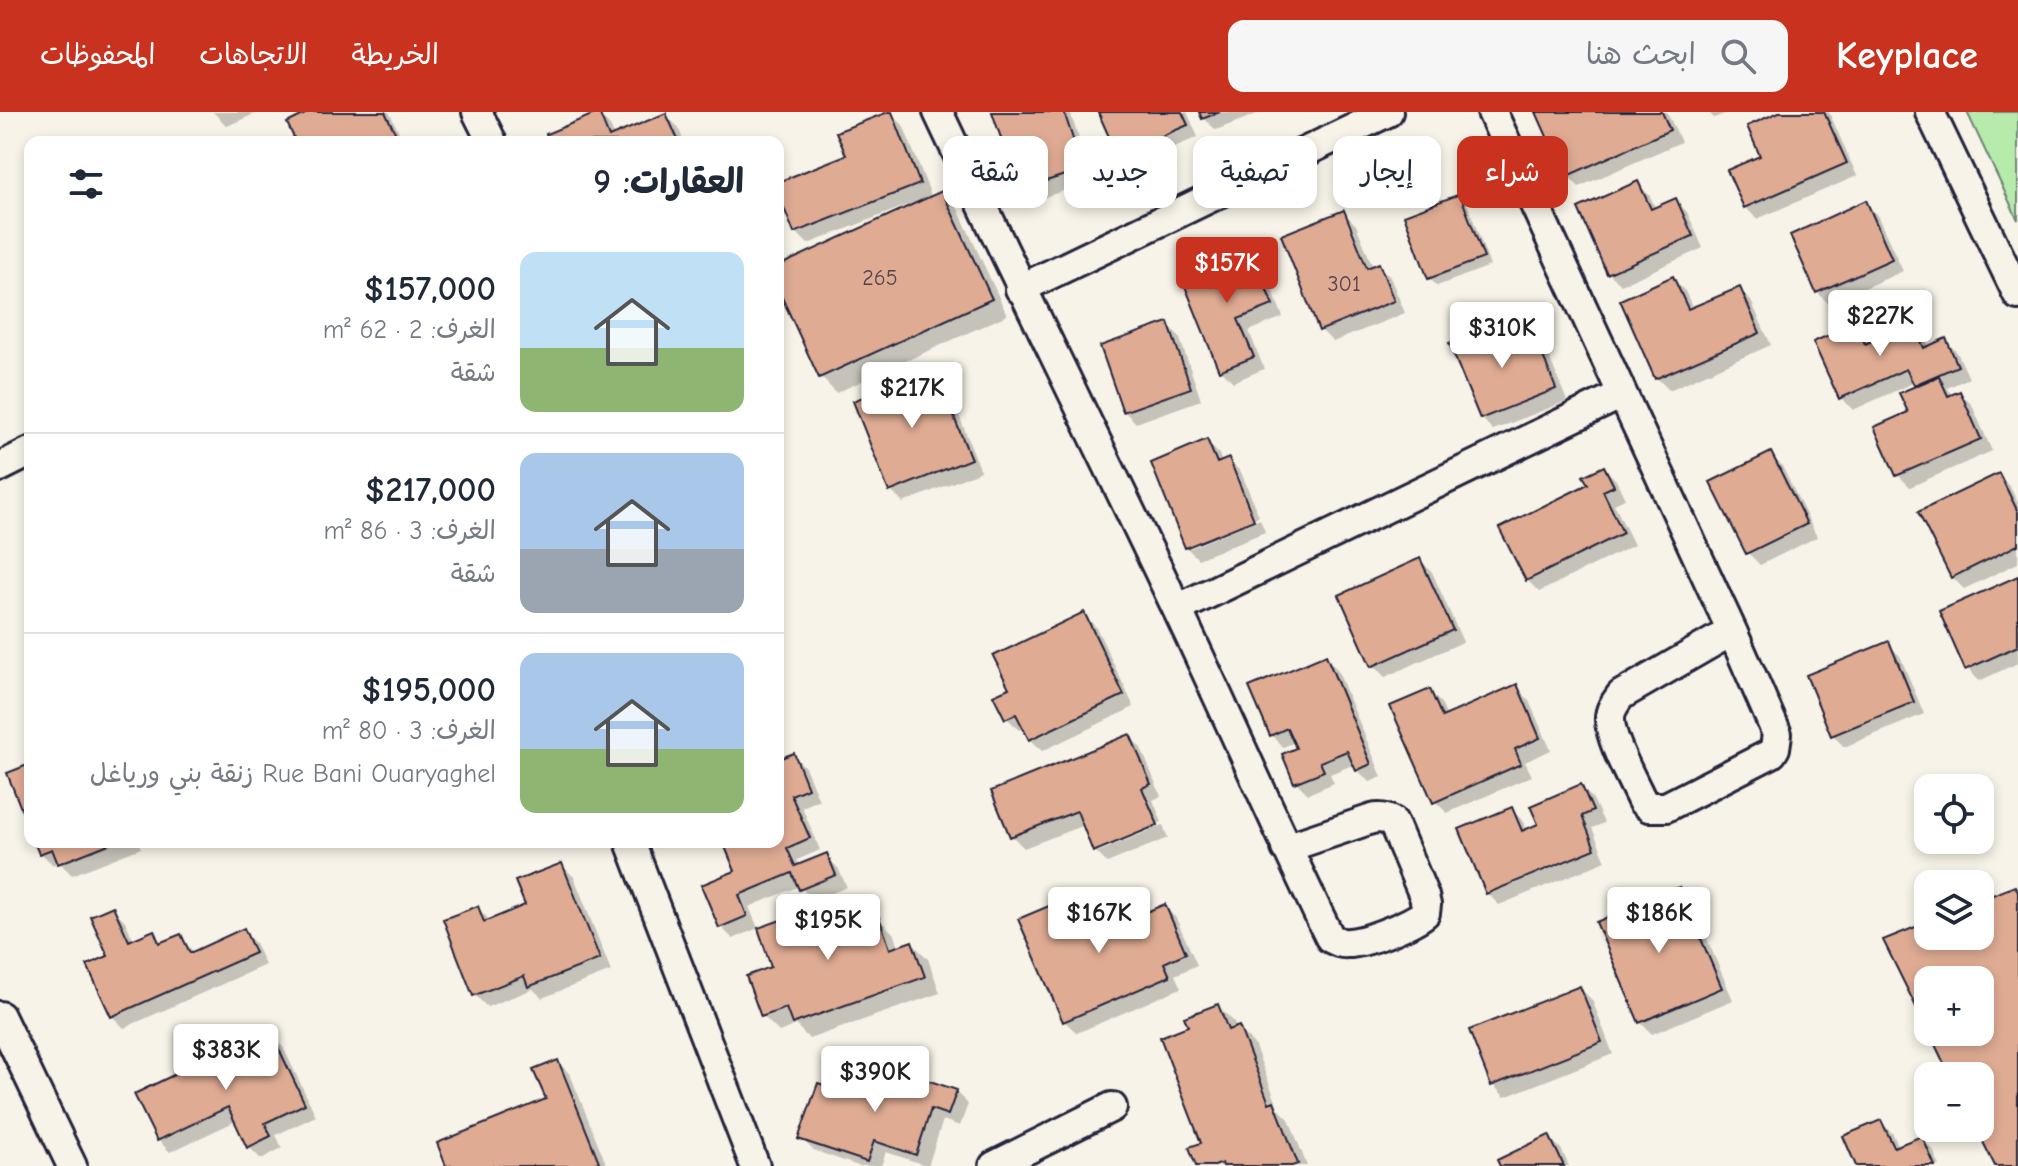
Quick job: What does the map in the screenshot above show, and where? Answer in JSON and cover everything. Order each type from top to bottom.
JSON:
[{"type":"street","points":[[477,112],[489,136]]},
{"type":"street","points":[[938,112],[1020,289],[1177,609],[1286,848],[1330,938],[1348,943],[1361,941],[1416,921],[1425,913],[1424,896],[1393,822],[1387,819],[1372,819],[1286,848]]},
{"type":"street","points":[[1020,289],[1388,112]]},
{"type":"street","points":[[1492,112],[1732,631],[1777,734],[1772,753],[1666,807],[1649,807],[1642,801],[1613,734],[1610,719],[1612,707],[1621,695],[1732,631]]},
{"type":"street","points":[[1930,112],[2018,295]]},
{"type":"street","points":[[1177,609],[1622,394]]},
{"type":"street","points":[[0,467],[24,455]]},
{"type":"street","points":[[632,848],[755,1166]]},
{"type":"street","points":[[0,1016],[72,1166]]},
{"type":"street","points":[[994,1166],[1112,1107]]},
{"type":"green space","points":[[1967,112],[2018,112],[2018,220]]},
{"type":"building","points":[[309,112],[385,112],[397,136],[293,136],[287,123]]},
{"type":"building","points":[[599,112],[609,136],[547,136]]},
{"type":"building","points":[[892,112],[920,184],[794,233],[784,208],[784,180],[846,155],[836,132]]},
{"type":"building","points":[[992,112],[1064,112],[1072,136],[1064,136],[1064,175],[1048,180],[1048,136],[1000,136]]},
{"type":"building","points":[[1098,112],[1182,112],[1188,125],[1162,136],[1109,136]]},
{"type":"building","points":[[1199,112],[1220,112],[1202,119]]},
{"type":"building","points":[[1536,112],[1662,112],[1670,130],[1568,176],[1568,136],[1547,136]]},
{"type":"building","points":[[1779,112],[1824,112],[1847,163],[1744,208],[1727,170],[1760,156],[1747,126]]},
{"type":"building","points":[[666,113],[676,136],[611,136]]},
{"type":"building","points":[[1638,181],[1651,209],[1676,198],[1693,236],[1607,274],[1578,208]]},
{"type":"building","points":[[942,191],[943,208],[950,208],[992,299],[819,378],[784,302],[784,263]]},
{"type":"building","points":[[1457,195],[1457,208],[1465,208],[1484,258],[1428,279],[1404,215],[1423,208],[1441,208],[1441,201]]},
{"type":"building","points":[[1866,200],[1892,259],[1816,293],[1790,235]]},
{"type":"building","points":[[1344,210],[1367,268],[1379,263],[1394,301],[1319,331],[1281,235]]},
{"type":"building","points":[[1250,249],[1273,305],[1238,319],[1254,357],[1219,371],[1181,276]]},
{"type":"building","points":[[1673,276],[1688,309],[1740,287],[1760,333],[1655,379],[1620,300]]},
{"type":"building","points":[[1168,322],[1191,388],[1123,412],[1100,346]]},
{"type":"building","points":[[1856,323],[1865,344],[1913,323],[1924,348],[1946,338],[1958,366],[1914,385],[1906,369],[1839,399],[1813,342]]},
{"type":"building","points":[[1532,328],[1556,389],[1480,419],[1449,343],[1484,329],[1490,345]]},
{"type":"building","points":[[934,368],[971,459],[889,492],[853,401]]},
{"type":"building","points":[[1939,376],[1948,396],[1960,391],[1981,439],[1896,476],[1874,427],[1908,412],[1899,393]]},
{"type":"building","points":[[1207,439],[1217,463],[1229,458],[1254,520],[1185,548],[1151,463]]},
{"type":"building","points":[[1771,452],[1807,524],[1746,554],[1710,482]]},
{"type":"building","points":[[1604,466],[1614,486],[1603,491],[1623,533],[1526,581],[1499,528],[1588,484],[1583,476]]},
{"type":"building","points":[[1999,473],[2018,512],[2018,545],[1951,578],[1918,512]]},
{"type":"building","points":[[1420,558],[1453,630],[1371,667],[1339,595]]},
{"type":"building","points":[[2018,576],[2018,646],[1965,670],[1939,611]]},
{"type":"building","points":[[1084,612],[1124,695],[1029,740],[1016,714],[1005,719],[993,695],[1009,688],[993,656]]},
{"type":"building","points":[[1889,641],[1914,702],[1831,736],[1806,675]]},
{"type":"building","points":[[1326,655],[1371,764],[1356,771],[1347,751],[1320,762],[1324,771],[1294,783],[1282,754],[1296,748],[1287,728],[1270,736],[1249,687]]},
{"type":"building","points":[[1517,684],[1540,738],[1515,749],[1521,764],[1433,803],[1390,706],[1430,689],[1442,717]]},
{"type":"building","points":[[1130,734],[1151,784],[1142,788],[1158,825],[1093,852],[1077,811],[1010,837],[991,791]]},
{"type":"building","points":[[794,753],[808,788],[791,795],[810,838],[787,848],[795,866],[827,853],[836,875],[799,890],[792,873],[739,895],[747,916],[719,928],[701,885],[735,871],[725,848],[784,848],[784,757]]},
{"type":"building","points":[[24,766],[24,816],[7,773]]},
{"type":"building","points":[[1581,784],[1593,811],[1582,816],[1595,849],[1486,894],[1459,829],[1512,807],[1522,831],[1538,824],[1530,806]]},
{"type":"building","points":[[36,848],[99,848],[58,864],[52,849],[39,854]]},
{"type":"building","points":[[562,863],[600,959],[528,987],[524,976],[473,996],[443,919],[478,906],[484,922],[525,905],[515,881]]},
{"type":"building","points":[[2015,886],[2018,891],[2018,1166],[1995,1166],[1983,1142],[1994,1142],[1994,1062],[1943,1062],[1936,1046],[1994,1046],[1994,966],[1914,966],[1914,1003],[1883,940],[1914,928],[1914,950],[1994,950],[1994,894]]},
{"type":"building","points":[[1679,887],[1722,988],[1639,1023],[1596,922]]},
{"type":"building","points":[[1075,895],[1092,935],[1165,904],[1186,953],[1164,963],[1170,976],[1063,1022],[1018,919]]},
{"type":"building","points":[[849,896],[859,924],[879,917],[890,949],[912,941],[925,977],[792,1024],[786,1008],[761,1017],[746,976],[771,967],[758,928]]},
{"type":"building","points":[[113,906],[129,941],[154,930],[159,943],[181,934],[190,953],[244,928],[255,953],[111,1017],[87,965],[108,956],[90,916]]},
{"type":"building","points":[[1580,986],[1602,1042],[1491,1086],[1469,1030]]},
{"type":"building","points":[[1218,1004],[1228,1030],[1239,1026],[1269,1103],[1274,1101],[1298,1164],[1223,1166],[1222,1163],[1196,1166],[1189,1147],[1201,1143],[1160,1037],[1188,1026],[1184,1017]]},
{"type":"building","points":[[271,1032],[305,1104],[265,1123],[271,1136],[247,1148],[228,1107],[157,1141],[134,1094],[253,1037],[254,1040]]},
{"type":"building","points":[[558,1060],[599,1162],[588,1166],[446,1166],[437,1143],[546,1099],[533,1070]]},
{"type":"building","points":[[873,1062],[957,1090],[948,1115],[931,1109],[916,1155],[874,1141],[867,1162],[798,1139],[818,1083],[862,1097]]},
{"type":"building","points":[[1881,1120],[1894,1147],[1914,1139],[1914,1142],[1925,1142],[1935,1166],[1856,1166],[1843,1136]]},
{"type":"building","points":[[1549,1135],[1564,1166],[1500,1166],[1497,1160]]}]
